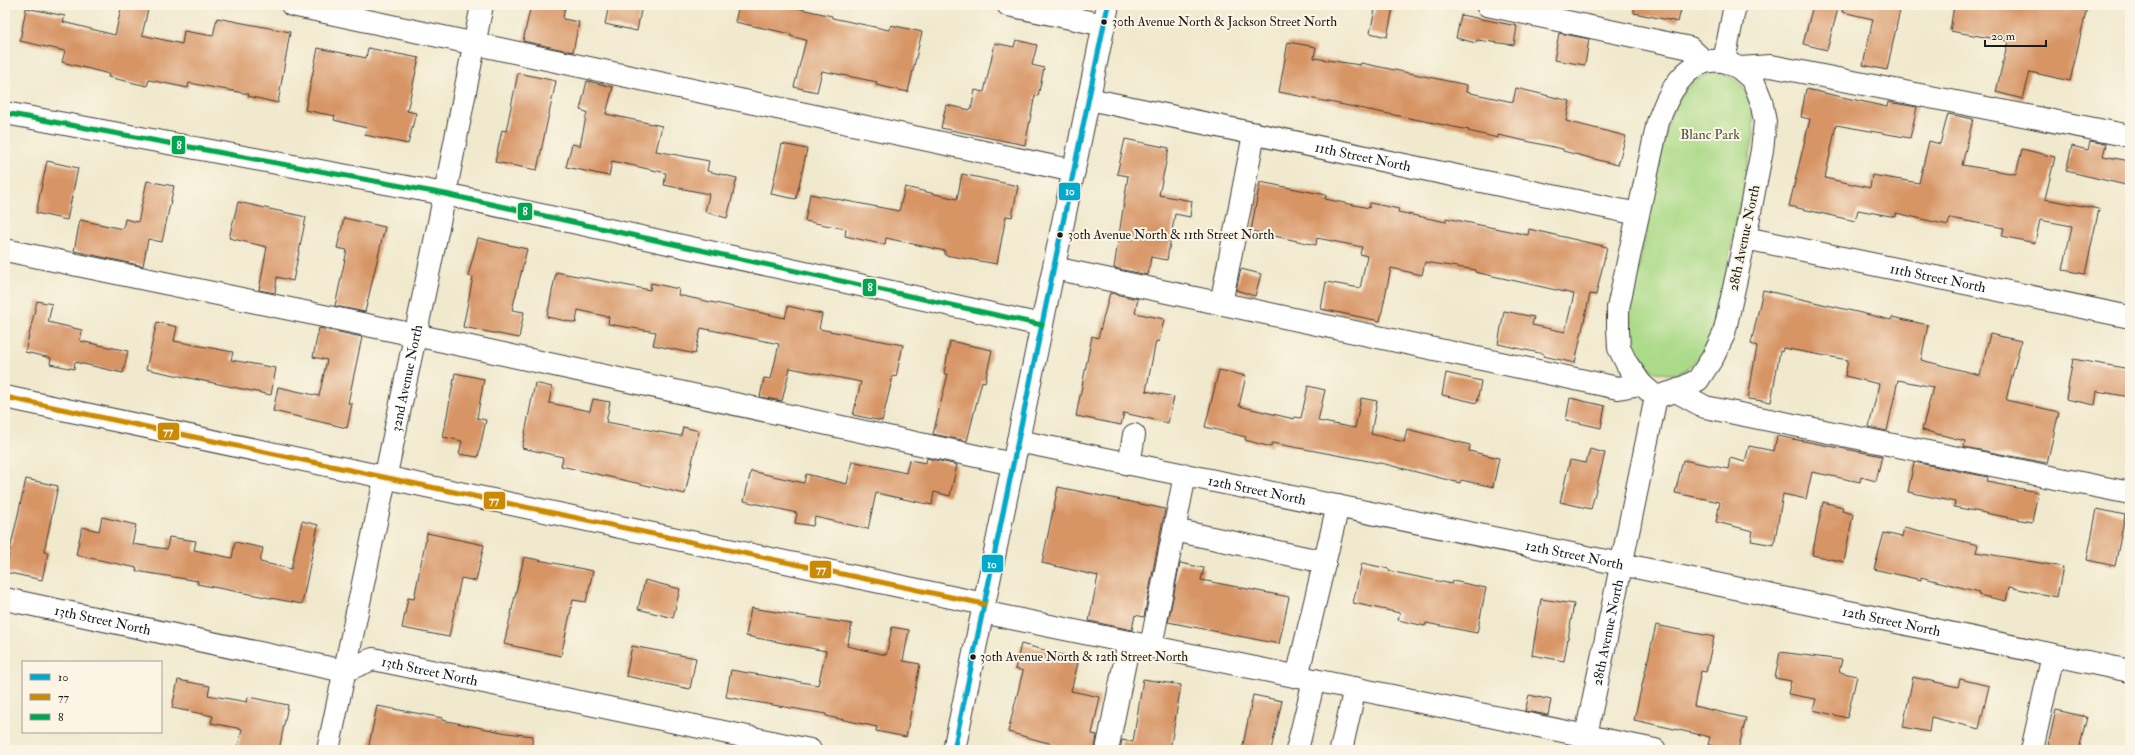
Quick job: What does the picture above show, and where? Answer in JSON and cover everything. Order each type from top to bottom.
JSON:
[{"type":"street","points":[[292,5],[1074,171]]},
{"type":"street","name":"32nd Avenue North","points":[[328,750],[445,194],[482,5]]},
{"type":"street","points":[[954,750],[1106,15],[1008,5]]},
{"type":"street","name":"28th Avenue North","points":[[1487,5],[1690,48],[1723,63],[1753,80],[1761,100],[1765,122],[1762,150],[1745,238],[1724,334],[1713,357],[1698,380],[1658,390],[1584,743]]},
{"type":"street","points":[[1723,63],[1736,5]]},
{"type":"street","points":[[1658,390],[1619,348],[1618,308],[1658,122],[1666,101],[1678,81],[1723,63],[1771,66],[2130,136]]},
{"type":"street","name":"11th Street North","points":[[1089,99],[1638,214]]},
{"type":"street","points":[[5,113],[445,194],[1042,325]]},
{"type":"street","points":[[1221,304],[1254,134]]},
{"type":"street","name":"11th Street North","points":[[1745,238],[2130,317]]},
{"type":"street","points":[[5,250],[415,335],[1013,464]]},
{"type":"street","points":[[1054,268],[1618,388],[1658,390],[1705,407],[2130,493]]},
{"type":"street","points":[[5,397],[983,608],[1129,642],[1355,688],[1584,743],[1656,750]]},
{"type":"street","points":[[1128,464],[1134,435]]},
{"type":"street","name":"12th Street North","points":[[1018,441],[1621,564],[2130,672]]},
{"type":"street","points":[[1150,646],[1185,475]]},
{"type":"street","points":[[1297,750],[1306,678],[1325,562],[1338,506]]},
{"type":"street","points":[[1174,530],[1325,562]]},
{"type":"street","name":"13th Street North","points":[[5,599],[344,671],[373,659],[810,750]]},
{"type":"street","points":[[1107,750],[1129,642]]},
{"type":"street","points":[[2032,750],[2053,655]]},
{"type":"street","points":[[1341,750],[1355,688]]},
{"type":"green space","name":"Blanc Park","points":[[1715,72],[1727,76],[1743,87],[1750,103],[1754,135],[1714,329],[1701,354],[1687,369],[1679,373],[1660,373],[1650,369],[1637,355],[1631,336],[1631,306],[1668,121],[1685,90],[1705,75]]},
{"type":"building","points":[[122,5],[149,5],[142,35],[182,44],[184,31],[213,36],[217,18],[290,32],[278,103],[248,96],[249,94],[189,83],[188,88],[149,80],[147,86],[108,77],[109,74],[62,62],[65,51],[20,41],[26,8],[65,16],[63,22],[115,35]]},
{"type":"building","points":[[531,5],[565,5],[563,19],[579,22],[573,52],[523,41]]},
{"type":"building","points":[[609,5],[642,5],[637,31],[605,24]]},
{"type":"building","points":[[739,5],[783,5],[832,16],[832,18],[889,30],[891,25],[922,32],[908,92],[876,85],[877,82],[822,71],[817,92],[794,87],[806,40],[790,36],[791,34],[735,22]]},
{"type":"building","points":[[1376,5],[1393,8],[1387,37],[1370,33]]},
{"type":"building","points":[[1634,5],[1682,5],[1678,22],[1634,13]]},
{"type":"building","points":[[1813,5],[1839,5],[1827,50],[1803,44]]},
{"type":"building","points":[[1843,5],[1901,5],[1887,70],[1863,65],[1873,19],[1842,12]]},
{"type":"building","points":[[1954,5],[2074,5],[2087,8],[2070,81],[2030,72],[2023,99],[1996,92],[2008,41],[1950,31]]},
{"type":"building","points":[[1461,15],[1517,26],[1514,45],[1477,40],[1476,43],[1456,38]]},
{"type":"building","points":[[1559,33],[1589,39],[1585,65],[1554,60]]},
{"type":"building","points":[[1016,40],[1037,45],[1032,65],[1044,68],[1038,96],[1035,95],[1025,145],[941,128],[946,105],[971,110],[975,90],[984,92],[995,43],[1014,47]]},
{"type":"building","points":[[1288,42],[1316,47],[1314,58],[1360,65],[1361,63],[1467,85],[1466,92],[1513,102],[1516,88],[1570,101],[1566,121],[1626,136],[1618,165],[1563,151],[1563,149],[1498,135],[1498,138],[1468,131],[1469,130],[1279,92]]},
{"type":"building","points":[[318,48],[366,58],[368,48],[419,58],[407,111],[416,113],[408,144],[365,135],[367,128],[334,120],[335,116],[305,110]]},
{"type":"building","points":[[518,73],[556,81],[537,170],[495,162],[502,130],[506,131]]},
{"type":"building","points":[[587,81],[613,87],[606,114],[662,126],[656,151],[709,161],[707,171],[737,178],[727,218],[705,212],[709,194],[664,185],[666,173],[612,161],[609,176],[566,167],[572,144],[580,146],[587,112],[580,110]]},
{"type":"building","points":[[1806,89],[1887,107],[1888,102],[1917,107],[1910,138],[1836,125],[1825,178],[1870,188],[1872,175],[1919,183],[1929,141],[1940,144],[1948,114],[1973,119],[1962,165],[2016,174],[2022,149],[2055,157],[2045,199],[2099,209],[2085,274],[2063,270],[2072,226],[2040,220],[2035,243],[2002,236],[2004,228],[1950,218],[1948,225],[1896,213],[1896,217],[1858,210],[1855,221],[1789,206],[1810,119],[1801,117]]},
{"type":"building","points":[[1125,139],[1169,148],[1159,195],[1192,201],[1190,217],[1175,214],[1167,260],[1151,257],[1148,275],[1114,268],[1128,176],[1117,174]]},
{"type":"building","points":[[2090,141],[2106,144],[2103,156],[2130,161],[2130,186],[2066,171],[2072,146],[2088,150]]},
{"type":"building","points":[[782,144],[807,149],[796,199],[771,194]]},
{"type":"building","points":[[47,161],[78,168],[67,220],[36,213]]},
{"type":"building","points":[[962,174],[1018,186],[1012,217],[1006,216],[997,264],[945,255],[945,251],[886,238],[885,245],[845,236],[846,229],[805,221],[810,194],[899,211],[905,187],[957,199]]},
{"type":"building","points":[[147,181],[174,186],[162,242],[148,239],[143,266],[74,251],[80,220],[123,229],[125,219],[138,222]]},
{"type":"building","points":[[1260,182],[1326,195],[1325,199],[1369,208],[1370,203],[1399,209],[1398,212],[1446,222],[1446,218],[1528,235],[1529,229],[1607,247],[1596,295],[1590,294],[1575,363],[1543,356],[1544,354],[1498,344],[1504,311],[1534,317],[1532,325],[1565,332],[1574,294],[1475,272],[1476,270],[1425,262],[1422,275],[1391,268],[1380,321],[1321,309],[1326,282],[1360,288],[1367,256],[1360,254],[1362,247],[1317,238],[1316,245],[1251,231]]},
{"type":"building","points":[[238,202],[306,217],[293,281],[277,277],[275,293],[259,290],[267,247],[229,238]]},
{"type":"building","points":[[344,218],[385,227],[365,312],[335,306],[347,250],[337,248]]},
{"type":"building","points":[[478,238],[527,249],[512,310],[524,312],[519,338],[463,327],[473,277],[468,276]]},
{"type":"building","points":[[1241,269],[1261,274],[1255,296],[1236,290]]},
{"type":"building","points":[[556,272],[650,290],[651,283],[679,289],[678,295],[785,318],[788,306],[822,314],[819,329],[903,345],[896,377],[893,376],[882,421],[853,415],[861,382],[790,368],[782,401],[760,397],[764,378],[771,379],[779,344],[701,328],[695,354],[653,345],[656,332],[608,324],[609,317],[578,310],[576,323],[547,317]]},
{"type":"building","points":[[1763,290],[1891,320],[1892,317],[1928,325],[1921,360],[1980,375],[1990,334],[2021,341],[2006,400],[2059,412],[2047,463],[1964,447],[1965,441],[1922,430],[1933,387],[1898,380],[1887,431],[1869,427],[1879,384],[1845,376],[1848,360],[1783,348],[1782,352],[1780,351],[1771,402],[1748,399],[1757,346],[1751,344]]},
{"type":"building","points":[[1110,293],[1138,299],[1135,313],[1164,319],[1159,342],[1156,341],[1146,391],[1174,397],[1168,423],[1124,413],[1121,425],[1076,416],[1092,336],[1098,338]]},
{"type":"building","points":[[37,301],[52,304],[48,322],[82,330],[80,341],[128,351],[123,373],[75,362],[74,369],[50,364],[51,358],[25,352]]},
{"type":"building","points":[[157,322],[177,327],[174,341],[233,352],[231,360],[276,368],[271,395],[146,369]]},
{"type":"building","points":[[319,328],[362,337],[348,403],[352,404],[347,428],[273,411],[278,387],[319,396],[327,360],[313,357]]},
{"type":"building","points":[[950,341],[992,350],[985,382],[982,381],[967,441],[933,434],[948,374],[944,374]]},
{"type":"building","points":[[2073,359],[2130,369],[2130,397],[2097,391],[2095,405],[2066,399]]},
{"type":"building","points":[[1219,370],[1246,376],[1239,406],[1294,419],[1295,417],[1301,418],[1308,386],[1325,390],[1318,421],[1355,428],[1361,398],[1377,401],[1371,434],[1404,442],[1407,429],[1470,445],[1469,451],[1499,458],[1493,487],[1461,480],[1460,483],[1385,464],[1272,443],[1271,447],[1245,440],[1246,437],[1205,427]]},
{"type":"building","points":[[455,373],[484,379],[477,418],[486,420],[478,457],[459,454],[462,441],[443,437]]},
{"type":"building","points":[[1446,373],[1481,381],[1477,403],[1442,395]]},
{"type":"building","points":[[535,383],[552,387],[549,403],[590,411],[593,399],[610,402],[606,422],[681,436],[683,427],[699,431],[685,494],[561,466],[563,457],[522,448]]},
{"type":"building","points":[[1570,398],[1605,406],[1601,428],[1566,420]]},
{"type":"building","points":[[1777,436],[1882,456],[1876,481],[1861,477],[1860,482],[1812,472],[1806,499],[1783,494],[1774,545],[1751,541],[1753,531],[1716,522],[1720,502],[1675,493],[1683,460],[1728,469],[1730,458],[1745,462],[1749,446],[1774,451]]},
{"type":"building","points":[[1590,449],[1605,453],[1591,509],[1560,502],[1570,460],[1586,463]]},
{"type":"building","points":[[927,458],[957,465],[950,496],[934,492],[932,505],[876,493],[868,529],[815,517],[813,526],[795,523],[797,513],[744,501],[751,471],[804,483],[806,474],[847,484],[852,461],[906,473],[909,460],[926,463]]},
{"type":"building","points":[[1914,462],[1988,477],[1987,482],[2038,492],[2032,522],[1954,507],[1955,502],[1908,492]]},
{"type":"building","points":[[26,479],[58,486],[44,552],[48,553],[42,580],[5,572]]},
{"type":"building","points":[[1058,487],[1165,509],[1144,617],[1135,615],[1132,630],[1089,621],[1098,576],[1042,563]]},
{"type":"building","points":[[1823,502],[1843,507],[1842,511],[1853,514],[1844,562],[1812,555]]},
{"type":"building","points":[[2097,509],[2125,515],[2115,566],[2087,560]]},
{"type":"building","points":[[102,517],[136,525],[132,544],[167,549],[169,537],[196,541],[194,550],[232,558],[235,542],[263,548],[260,562],[291,569],[302,521],[318,525],[302,604],[197,584],[198,581],[136,571],[137,568],[76,555],[82,527],[99,531]]},
{"type":"building","points":[[1904,527],[1978,545],[1976,552],[2063,567],[2057,597],[2009,587],[2006,601],[1978,595],[1979,592],[1921,577],[1921,580],[1874,569],[1884,533],[1902,537]]},
{"type":"building","points":[[427,533],[484,545],[476,581],[461,578],[449,637],[402,628],[408,598],[414,599]]},
{"type":"building","points":[[524,557],[593,571],[586,602],[573,600],[561,656],[504,644]]},
{"type":"building","points":[[1180,563],[1204,568],[1201,580],[1289,597],[1279,644],[1168,622]]},
{"type":"building","points":[[1362,563],[1389,569],[1389,571],[1452,584],[1453,581],[1486,588],[1477,633],[1426,623],[1425,626],[1398,620],[1400,613],[1353,603]]},
{"type":"building","points":[[645,580],[680,589],[673,618],[638,609]]},
{"type":"building","points":[[1541,599],[1574,604],[1564,661],[1532,655]]},
{"type":"building","points":[[751,608],[852,624],[847,646],[886,655],[892,627],[909,630],[903,661],[920,664],[906,737],[876,731],[877,727],[826,716],[826,714],[726,697],[731,670],[818,685],[826,651],[746,636]]},
{"type":"building","points":[[1656,625],[1714,637],[1706,672],[1701,671],[1694,706],[1746,718],[1738,750],[1728,750],[1708,745],[1710,737],[1634,720]]},
{"type":"building","points":[[1021,644],[1079,659],[1071,691],[1100,697],[1092,734],[1097,735],[1095,750],[1074,750],[1008,732],[1023,671],[1015,669]]},
{"type":"building","points":[[632,646],[696,658],[690,689],[626,676]]},
{"type":"building","points":[[1780,652],[1842,660],[1839,672],[1857,676],[1847,718],[1813,710],[1816,699],[1788,694],[1791,681],[1775,678]]},
{"type":"building","points":[[1913,677],[1958,687],[1960,679],[1989,686],[1979,729],[1931,717],[1929,732],[1903,727]]},
{"type":"building","points":[[1143,679],[1181,685],[1170,750],[1120,750],[1122,740],[1133,742]]},
{"type":"building","points":[[178,680],[210,686],[208,695],[247,702],[248,697],[288,705],[279,750],[237,750],[242,729],[211,723],[213,716],[172,708]]},
{"type":"building","points":[[1253,695],[1282,701],[1271,750],[1242,750]]},
{"type":"building","points":[[1529,695],[1551,700],[1548,715],[1525,711]]},
{"type":"building","points":[[377,706],[443,718],[442,720],[507,733],[533,736],[531,750],[368,750]]},
{"type":"building","points":[[2056,710],[2087,717],[2079,750],[2047,750]]},
{"type":"transit line","name":"10","points":[[954,750],[1108,5]]},
{"type":"transit line","name":"8","points":[[5,113],[445,194],[1042,325]]},
{"type":"transit line","name":"77","points":[[5,397],[984,604]]},
{"type":"place","name":"30th Avenue North & Jackson Street North","points":[[1104,22]]},
{"type":"place","name":"30th Avenue North & 11th Street North","points":[[1060,235]]},
{"type":"place","name":"30th Avenue North & 12th Street North","points":[[973,657]]}]
